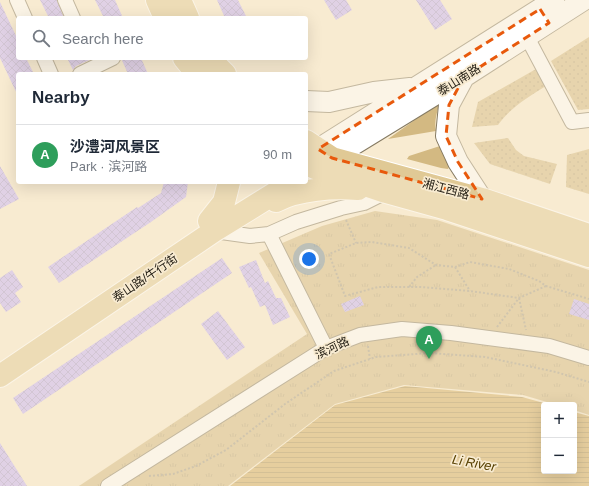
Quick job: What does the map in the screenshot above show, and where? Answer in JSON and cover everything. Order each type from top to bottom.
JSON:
[{"type":"main road","points":[[157,0],[164,16]]},
{"type":"main road","points":[[180,0],[187,16]]},
{"type":"main road","name":"泰山南路","points":[[313,158],[416,87],[548,11],[584,0]]},
{"type":"main road","name":"泰山南路","points":[[313,158],[464,77],[527,37],[548,11]]},
{"type":"main road","points":[[184,60],[190,72]]},
{"type":"main road","points":[[185,60],[195,72]]},
{"type":"main road","points":[[464,77],[449,105],[446,136],[458,162],[482,199]]},
{"type":"main road","points":[[308,101],[329,102],[374,92],[416,87]]},
{"type":"main road","name":"湘江西路","points":[[313,158],[386,192],[446,208],[589,256]]},
{"type":"main road","name":"湘江西路","points":[[313,158],[482,199],[589,235]]},
{"type":"main road","points":[[212,226],[224,202],[228,184]]},
{"type":"main road","name":"泰山路/牛行街","points":[[0,376],[212,226],[264,184]]},
{"type":"main road","name":"泰山路/牛行街","points":[[0,361],[212,226],[289,184]]},
{"type":"main road","points":[[212,226],[238,223],[282,198],[308,191],[340,188],[386,192]]},
{"type":"street","points":[[17,0],[24,16]]},
{"type":"street","points":[[65,0],[72,16]]},
{"type":"street","points":[[527,37],[572,122],[589,120]]},
{"type":"street","points":[[45,60],[50,72]]},
{"type":"street","points":[[84,72],[108,60]]},
{"type":"street","points":[[212,226],[250,236],[269,234],[296,222],[341,208],[364,203],[386,192]]},
{"type":"street","points":[[269,234],[326,348]]},
{"type":"street","name":"滨河路","points":[[108,486],[326,348],[360,335],[402,329],[452,333],[549,346],[589,358]]},
{"type":"path","points":[[341,208],[356,243]]},
{"type":"path","points":[[519,298],[470,291],[409,287],[378,287],[346,296],[329,254],[356,243],[372,242],[409,248],[436,265],[455,267],[470,262],[509,269],[539,281],[546,286],[589,300]]},
{"type":"path","points":[[409,287],[417,277],[436,265]]},
{"type":"path","points":[[455,267],[470,291]]},
{"type":"path","points":[[489,338],[519,298],[546,286]]},
{"type":"path","points":[[519,298],[528,343]]},
{"type":"path","points":[[136,469],[144,475],[153,476],[173,474],[196,466],[226,450],[285,404],[334,371],[376,357],[429,353],[485,357],[556,372],[589,382]]},
{"type":"highlighted area","points":[[540,9],[549,23],[464,77],[449,105],[446,136],[458,162],[482,199],[332,158],[318,149]]},
{"type":"green space","points":[[589,37],[589,109],[578,110],[551,61]]},
{"type":"green space","points":[[536,69],[546,86],[514,108],[498,125],[472,127],[478,102]]},
{"type":"green space","points":[[440,102],[435,127],[436,131],[388,139]]},
{"type":"green space","points":[[508,138],[516,150],[524,156],[557,164],[550,184],[490,164],[474,143]]},
{"type":"green space","points":[[440,146],[450,165],[448,169],[407,159],[409,156]]},
{"type":"green space","points":[[589,149],[589,194],[566,187],[567,155]]},
{"type":"green space","points":[[375,211],[437,220],[589,270],[589,415],[577,411],[577,402],[547,402],[523,395],[404,385],[335,404],[228,486],[79,486],[307,334],[259,253],[322,226]]},
{"type":"water","name":"Li River","points":[[405,386],[522,397],[541,402],[541,474],[577,474],[577,413],[589,416],[589,486],[230,486],[335,405]]},
{"type":"building","points":[[40,0],[57,0],[63,16],[48,16]]},
{"type":"building","points":[[95,0],[115,0],[122,16],[103,16]]},
{"type":"building","points":[[217,0],[238,0],[246,16],[224,16]]},
{"type":"building","points":[[324,0],[346,0],[352,10],[336,20]]},
{"type":"building","points":[[416,0],[440,0],[452,19],[435,30]]},
{"type":"building","points":[[0,2],[16,36],[16,60],[27,60],[33,72],[16,72],[16,92],[0,58]]},
{"type":"building","points":[[68,60],[90,60],[76,66],[73,70]]},
{"type":"building","points":[[122,60],[142,60],[147,72],[127,72]]},
{"type":"building","points":[[0,166],[19,199],[0,209]]},
{"type":"building","points":[[163,184],[188,184],[186,197],[59,283],[48,267],[137,207],[138,208],[161,193]]},
{"type":"building","points":[[222,258],[232,273],[23,414],[13,398]]},
{"type":"building","points":[[256,260],[265,283],[268,281],[276,298],[281,298],[290,317],[273,325],[265,305],[260,307],[251,287],[249,288],[239,267]]},
{"type":"building","points":[[12,270],[23,287],[15,293],[21,302],[6,312],[0,303],[0,278]]},
{"type":"building","points":[[360,296],[364,305],[345,312],[341,304]]},
{"type":"building","points":[[574,299],[589,304],[589,320],[569,314]]},
{"type":"building","points":[[218,311],[245,347],[227,360],[201,324]]},
{"type":"building","points":[[0,443],[27,486],[0,486]]},
{"type":"place","name":"沙澧河风景区","points":[[429,359]]}]
